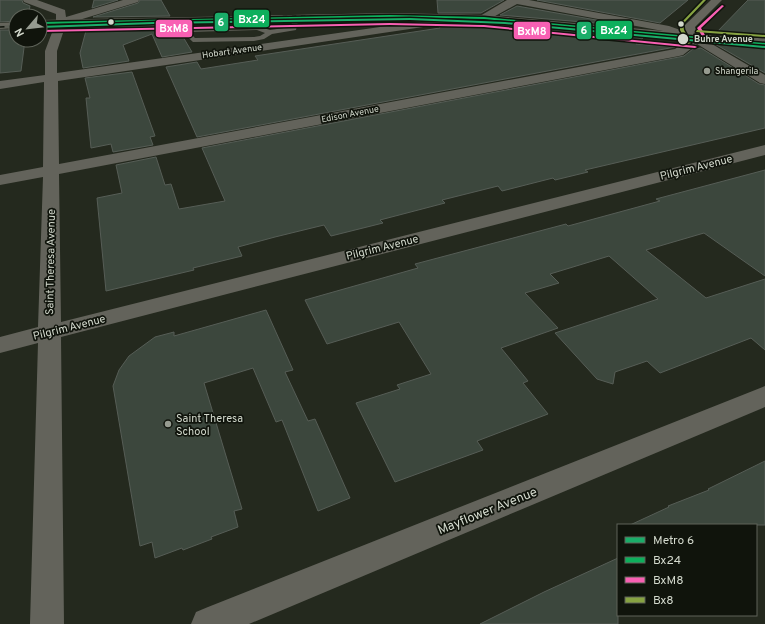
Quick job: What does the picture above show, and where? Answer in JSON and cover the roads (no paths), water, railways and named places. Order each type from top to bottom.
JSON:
[{"type":"main road","points":[[696,39],[689,27],[718,0]]},
{"type":"main road","points":[[48,23],[188,20],[256,31],[296,17],[390,16],[484,18],[696,39],[765,44]]},
{"type":"street","points":[[28,0],[61,12],[61,22],[134,0]]},
{"type":"street","points":[[484,18],[514,0],[665,28],[696,39],[765,80]]},
{"type":"street","points":[[332,17],[350,34]]},
{"type":"street","name":"Hobart Avenue","points":[[0,85],[464,18]]},
{"type":"street","name":"Saint Theresa Avenue","points":[[47,624],[51,51],[61,22]]},
{"type":"street","name":"Edison Avenue","points":[[0,180],[679,52],[696,39]]},
{"type":"street","points":[[743,43],[765,39]]},
{"type":"street","name":"Pilgrim Avenue","points":[[0,345],[765,150]]},
{"type":"street","name":"Mayflower Avenue","points":[[208,624],[765,396]]},
{"type":"lane","points":[[183,30],[193,40],[209,35],[238,34],[256,31],[270,32],[294,29],[296,17]]},
{"type":"lane","points":[[183,30],[188,20]]},
{"type":"lane","points":[[183,30],[196,30],[209,35],[238,34],[256,31]]},
{"type":"lane","points":[[256,31],[262,38],[270,32]]},
{"type":"railway","points":[[48,25],[288,16],[438,17],[561,24],[765,44]]},
{"type":"railway","points":[[0,27],[8,26]]},
{"type":"metro line","name":"6","points":[[48,27],[154,23],[410,19],[505,23],[765,47]]},
{"type":"place","name":"Buhre Avenue","points":[[683,39]]},
{"type":"place","name":"Shangerila","points":[[707,71]]},
{"type":"place","name":"Saint Theresa School","points":[[168,424]]}]
